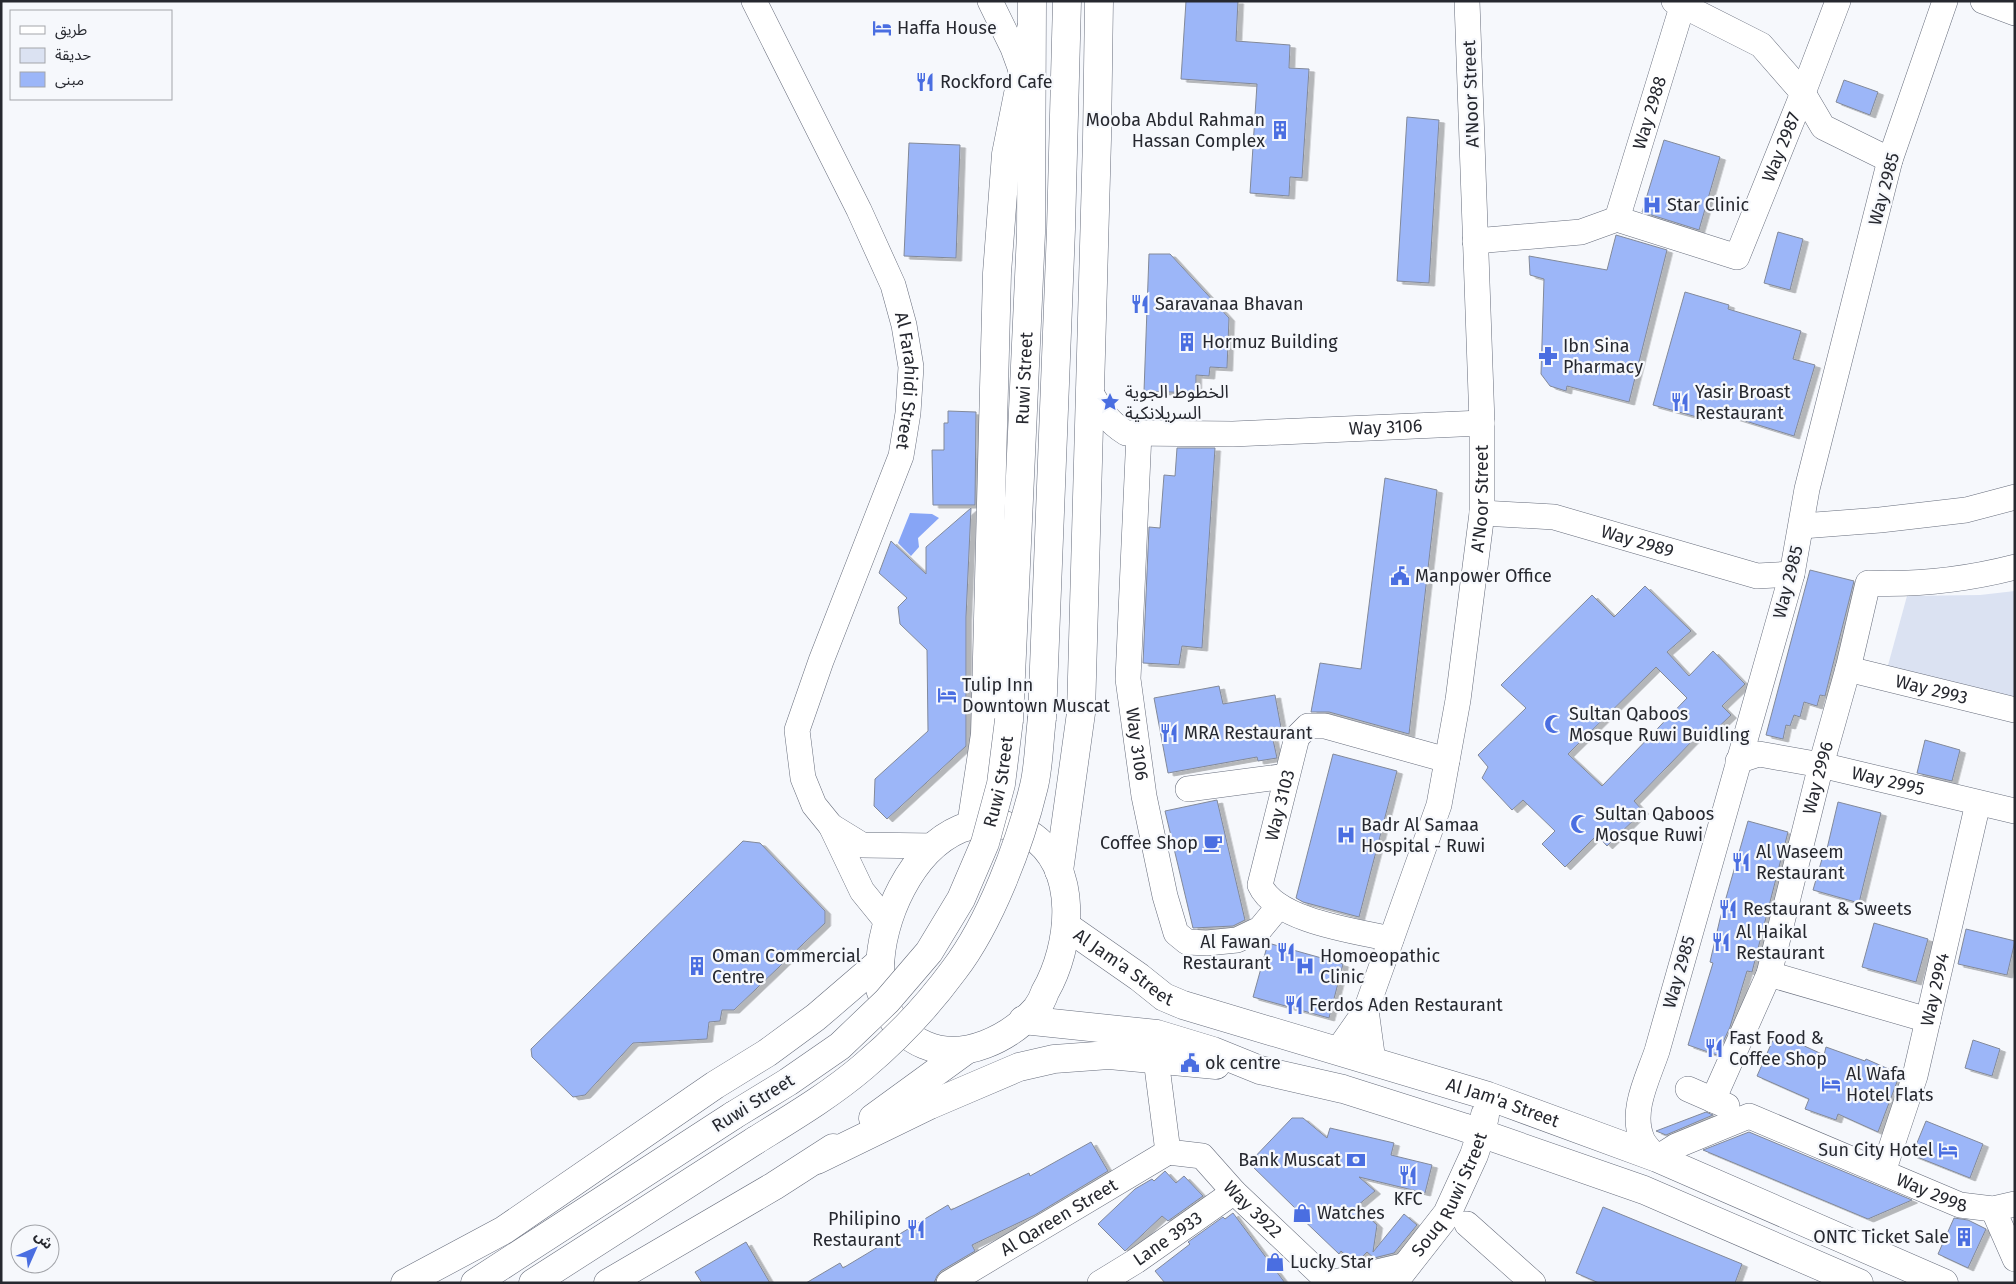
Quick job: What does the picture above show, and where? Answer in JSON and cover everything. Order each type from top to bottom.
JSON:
[{"type":"main road","name":"Ruwi Street","points":[[475,1283],[788,1082],[840,1046],[887,1001],[929,952],[961,899],[985,843],[1001,784],[1009,720],[1031,233],[1032,1]]},
{"type":"main road","points":[[1059,871],[1081,714],[1099,1]]},
{"type":"main road","points":[[1067,14],[1093,296]]},
{"type":"main road","name":"Ruwi Street","points":[[533,1283],[812,1105],[863,1067],[911,1020],[955,970],[990,912],[1015,848],[1034,785],[1042,718],[1061,229],[1067,14]]},
{"type":"main road","points":[[971,826],[986,734],[997,272],[1006,154],[1021,70],[1031,29]]},
{"type":"main road","points":[[817,1160],[965,1051],[1000,1038],[1037,1008],[1051,982],[1062,952],[1066,926],[1064,890],[1059,871],[1049,854],[1028,834],[1004,825],[971,826],[948,836],[934,846],[910,873],[894,901],[882,941],[880,988],[890,1014],[911,1039],[936,1050],[965,1051]]},
{"type":"main road","name":"Al Jam'a Street","points":[[1066,926],[1139,977],[1164,997],[1183,1005],[1488,1096],[1657,1158],[1944,1283]]},
{"type":"main road","points":[[431,1283],[504,1230],[816,1018],[880,962]]},
{"type":"main road","name":"Al Jam'a Street","points":[[1023,1020],[1157,1034],[1213,1051],[1260,1070],[1343,1089],[1644,1190],[1837,1277],[1859,1283]]},
{"type":"main road","points":[[608,1283],[817,1160],[930,1104],[1019,1066],[1054,1059],[1109,1055],[1260,1070]]},
{"type":"main road","name":"Souq Ruwi Street","points":[[1400,1274],[1447,1214],[1471,1162],[1481,1134],[1488,1096]]},
{"type":"main road","points":[[405,1283],[504,1230]]},
{"type":"street","name":"Al Farahidi Street","points":[[754,1],[859,210],[893,285],[904,325],[911,367],[908,413],[901,456],[821,661],[797,730],[803,778],[814,805],[831,826],[862,892],[888,922]]},
{"type":"street","points":[[990,1],[1013,48],[1021,70]]},
{"type":"street","name":"A'Noor Street","points":[[1338,1050],[1366,1010],[1439,805],[1458,700],[1482,513],[1482,424],[1467,1]]},
{"type":"street","name":"Way 2987","points":[[1617,219],[1737,257],[1804,93],[1838,1]]},
{"type":"street","name":"Way 2985","points":[[1657,1158],[1643,1141],[1638,1124],[1639,1104],[1657,1052],[1748,751],[1792,574],[1808,489],[1890,160],[1945,1]]},
{"type":"street","points":[[1983,1],[2015,13]]},
{"type":"street","name":"Way 2987","points":[[1678,4],[1761,45],[1804,93],[1823,126],[1890,160]]},
{"type":"street","name":"Way 2988","points":[[1617,219],[1678,4]]},
{"type":"street","points":[[1475,241],[1580,232],[1617,219]]},
{"type":"street","name":"Way 3106","points":[[1089,389],[1098,408],[1113,425],[1126,433],[1233,434],[1482,424]]},
{"type":"street","name":"Way 3106","points":[[1139,433],[1128,679],[1144,796],[1165,896],[1176,933],[1187,942],[1207,943],[1237,940],[1260,929],[1278,906]]},
{"type":"street","points":[[1802,526],[1880,520],[1966,510],[2015,497]]},
{"type":"street","name":"Way 2989","points":[[1482,513],[1554,517],[1757,576],[1792,574]]},
{"type":"street","name":"Way 2996","points":[[1712,1100],[1768,974],[1821,766],[1848,669],[1868,583],[1894,584],[1986,574],[2015,567]]},
{"type":"street","name":"Way 2993","points":[[1848,669],[2015,710]]},
{"type":"street","name":"Way 3103","points":[[1391,939],[1304,919],[1278,906],[1264,895],[1260,885],[1297,737],[1308,726],[1325,726],[1447,760]]},
{"type":"street","name":"Way 2995","points":[[1748,751],[2015,811]]},
{"type":"street","points":[[1188,789],[1287,776]]},
{"type":"street","name":"Way 2994","points":[[1882,1172],[1915,1076],[1978,803]]},
{"type":"street","name":"Al Farahidi Street","points":[[831,826],[862,845],[934,846]]},
{"type":"street","points":[[1768,974],[1928,1020]]},
{"type":"street","name":"A'Noor Street","points":[[1366,1010],[1373,1061]]},
{"type":"street","points":[[1156,1059],[1168,1152]]},
{"type":"street","name":"Way 2998","points":[[1688,1089],[1960,1205],[2004,1207],[2015,1259]]},
{"type":"street","points":[[1657,1158],[1676,1146],[1749,1116]]},
{"type":"street","name":"Way 3922","points":[[1168,1152],[1202,1156],[1234,1192],[1331,1283]]},
{"type":"street","name":"Al Qareen Street","points":[[949,1283],[1168,1152]]},
{"type":"street","name":"Lane 3933","points":[[1100,1283],[1136,1261],[1234,1192]]},
{"type":"street","points":[[1467,1224],[1533,1283]]},
{"type":"street","points":[[1331,1283],[1400,1274]]},
{"type":"green space","points":[[2015,591],[2015,699],[1887,669],[1907,596],[1980,595]]},
{"type":"water","points":[[910,513],[932,514],[939,518],[918,538],[919,547],[911,556],[898,543]]},
{"type":"building","name":"Mooba Abdul Rahman Hassan Complex","points":[[1186,1],[1238,1],[1236,41],[1290,45],[1289,68],[1309,69],[1302,178],[1290,177],[1289,196],[1250,193],[1257,84],[1181,79]]},
{"type":"building","points":[[1844,80],[1878,92],[1870,115],[1836,102]]},
{"type":"building","points":[[1407,117],[1439,120],[1429,283],[1397,281]]},
{"type":"building","points":[[1664,140],[1720,157],[1699,230],[1642,212]]},
{"type":"building","points":[[909,143],[960,145],[956,258],[904,256]]},
{"type":"building","points":[[1778,232],[1803,239],[1790,290],[1764,283]]},
{"type":"building","points":[[1616,235],[1667,250],[1629,402],[1567,386],[1566,391],[1550,386],[1541,374],[1544,279],[1530,275],[1529,256],[1607,270]]},
{"type":"building","name":"Hormuz Building","points":[[1149,254],[1170,254],[1229,318],[1227,368],[1210,367],[1209,376],[1196,375],[1196,393],[1144,391]]},
{"type":"building","points":[[1685,292],[1729,305],[1728,309],[1801,331],[1793,359],[1815,365],[1794,436],[1700,407],[1697,417],[1653,405]]},
{"type":"building","points":[[948,411],[976,412],[975,505],[933,505],[932,450],[944,450],[944,423],[948,423]]},
{"type":"building","points":[[1177,448],[1215,448],[1202,648],[1182,646],[1179,665],[1143,663],[1149,527],[1160,528],[1164,475],[1175,476]]},
{"type":"building","name":"Manpower Office","points":[[1385,478],[1437,490],[1409,734],[1329,712],[1311,712],[1320,663],[1361,669]]},
{"type":"building","name":"Tulip Inn Downtown Muscat","points":[[971,508],[966,617],[966,746],[887,819],[874,806],[875,779],[928,731],[927,650],[900,624],[898,607],[907,598],[879,573],[891,541],[926,574],[926,547]]},
{"type":"building","points":[[1810,570],[1854,581],[1825,696],[1820,695],[1817,706],[1804,702],[1800,717],[1794,715],[1790,726],[1786,725],[1783,739],[1766,735]]},
{"type":"building","name":"Sultan Qaboos Mosque Ruwi Buidling","points":[[1645,586],[1691,631],[1667,652],[1689,676],[1713,651],[1745,684],[1722,706],[1731,715],[1706,739],[1700,733],[1634,801],[1643,811],[1607,846],[1597,835],[1565,867],[1542,844],[1555,831],[1523,800],[1512,810],[1482,778],[1488,767],[1478,755],[1526,708],[1501,685],[1592,595],[1614,617]],"holes":[[[1656,667],[1687,698],[1602,786],[1568,754]]]},
{"type":"building","points":[[1219,686],[1223,704],[1275,695],[1282,733],[1272,735],[1277,758],[1258,761],[1257,757],[1168,773],[1154,698]]},
{"type":"building","points":[[1925,740],[1960,750],[1952,781],[1917,773]]},
{"type":"building","name":"Badr Al Samaa Hospital - Ruwi","points":[[1333,754],[1397,771],[1359,917],[1303,902],[1296,898]]},
{"type":"building","points":[[1217,800],[1245,920],[1233,926],[1193,928],[1165,811]]},
{"type":"building","points":[[1838,802],[1881,813],[1859,903],[1813,890],[1824,852],[1826,853]]},
{"type":"building","points":[[1748,821],[1788,832],[1752,972],[1747,971],[1730,1027],[1717,1055],[1688,1045],[1713,963],[1710,962],[1720,919]]},
{"type":"building","name":"Oman Commercial Centre","points":[[743,841],[760,843],[825,911],[825,923],[734,1010],[722,1010],[720,1021],[709,1022],[707,1039],[633,1043],[585,1095],[573,1097],[532,1057],[531,1049]]},
{"type":"building","points":[[1874,923],[1928,939],[1916,982],[1862,967]]},
{"type":"building","points":[[1966,929],[2015,941],[2007,975],[1958,964]]},
{"type":"building","points":[[1268,943],[1343,964],[1329,1018],[1253,997]]},
{"type":"building","points":[[1776,1033],[1824,1055],[1826,1047],[1865,1061],[1866,1059],[1900,1074],[1878,1132],[1838,1114],[1836,1120],[1805,1109],[1809,1099],[1757,1076]]},
{"type":"building","points":[[1973,1040],[2000,1049],[1992,1076],[1965,1068]]},
{"type":"building","points":[[1706,1112],[1713,1115],[1666,1135],[1656,1131]]},
{"type":"building","points":[[1292,1118],[1303,1118],[1327,1138],[1330,1128],[1394,1143],[1391,1155],[1432,1165],[1425,1193],[1359,1177],[1375,1191],[1357,1206],[1377,1225],[1373,1252],[1404,1214],[1417,1225],[1394,1253],[1374,1258],[1367,1252],[1354,1263],[1341,1251],[1339,1254],[1295,1212],[1297,1210],[1249,1163]]},
{"type":"building","name":"Sun City Hotel","points":[[1926,1121],[1983,1144],[1970,1178],[1912,1155]]},
{"type":"building","points":[[1749,1132],[1912,1200],[1868,1219],[1703,1150]]},
{"type":"building","points":[[1091,1142],[1108,1171],[1035,1215],[972,1245],[975,1251],[941,1271],[934,1283],[806,1283],[840,1263],[843,1268],[948,1205],[951,1210],[1029,1173],[1030,1176]]},
{"type":"building","points":[[1165,1171],[1176,1183],[1184,1176],[1203,1196],[1168,1221],[1162,1216],[1125,1251],[1098,1224],[1135,1189],[1152,1179],[1154,1181]]},
{"type":"building","points":[[1603,1207],[1742,1264],[1735,1283],[1599,1283],[1576,1273]]},
{"type":"building","points":[[1233,1213],[1285,1283],[1165,1283],[1155,1271],[1190,1244],[1188,1242],[1223,1217],[1225,1219]]},
{"type":"building","name":"ONTC Ticket Sale","points":[[1954,1218],[1968,1220],[1986,1229],[1968,1268],[1938,1254]]},
{"type":"building","points":[[746,1242],[770,1283],[702,1283],[695,1272]]},
{"type":"place","name":"Haffa House","points":[[882,28]]},
{"type":"place","name":"Rockford Cafe","points":[[925,82]]},
{"type":"place","name":"Mooba Abdul Rahman Hassan Complex","points":[[1280,130]]},
{"type":"place","name":"Star Clinic","points":[[1652,205]]},
{"type":"place","name":"Saravanaa Bhavan","points":[[1140,304]]},
{"type":"place","name":"Hormuz Building","points":[[1187,342]]},
{"type":"place","name":"Ibn Sina Pharmacy","points":[[1548,356]]},
{"type":"place","name":"الخطوط الجوية السريلانكية","points":[[1110,402]]},
{"type":"place","name":"Yasir Broast Restaurant","points":[[1680,402]]},
{"type":"place","name":"Manpower Office","points":[[1400,576]]},
{"type":"place","name":"Tulip Inn Downtown Muscat","points":[[947,695]]},
{"type":"place","name":"Sultan Qaboos Mosque Ruwi Buidling","points":[[1554,724]]},
{"type":"place","name":"MRA Restaurant","points":[[1169,733]]},
{"type":"place","name":"Sultan Qaboos Mosque Ruwi","points":[[1580,824]]},
{"type":"place","name":"Badr Al Samaa Hospital - Ruwi","points":[[1346,835]]},
{"type":"place","name":"Coffee Shop","points":[[1213,843]]},
{"type":"place","name":"Al Waseem Restaurant","points":[[1741,862]]},
{"type":"place","name":"Restaurant & Sweets","points":[[1728,909]]},
{"type":"place","name":"Al Haikal Restaurant","points":[[1721,942]]},
{"type":"place","name":"Al Fawan Restaurant","points":[[1286,952]]},
{"type":"place","name":"Oman Commercial Centre","points":[[697,966]]},
{"type":"place","name":"Homoeopathic Clinic","points":[[1305,966]]},
{"type":"place","name":"Ferdos Aden Restaurant","points":[[1294,1005]]},
{"type":"place","name":"Fast Food & Coffee Shop","points":[[1714,1048]]},
{"type":"place","name":"ok centre","points":[[1190,1063]]},
{"type":"place","name":"Al Wafa Hotel Flats","points":[[1831,1084]]},
{"type":"place","name":"Sun City Hotel","points":[[1948,1150]]},
{"type":"place","name":"Bank Muscat","points":[[1356,1160]]},
{"type":"place","name":"KFC","points":[[1408,1175]]},
{"type":"place","name":"Watches","points":[[1302,1213]]},
{"type":"place","name":"Philipino Restaurant","points":[[916,1229]]},
{"type":"place","name":"ONTC Ticket Sale","points":[[1964,1237]]},
{"type":"place","name":"Lucky Star","points":[[1275,1262]]}]
